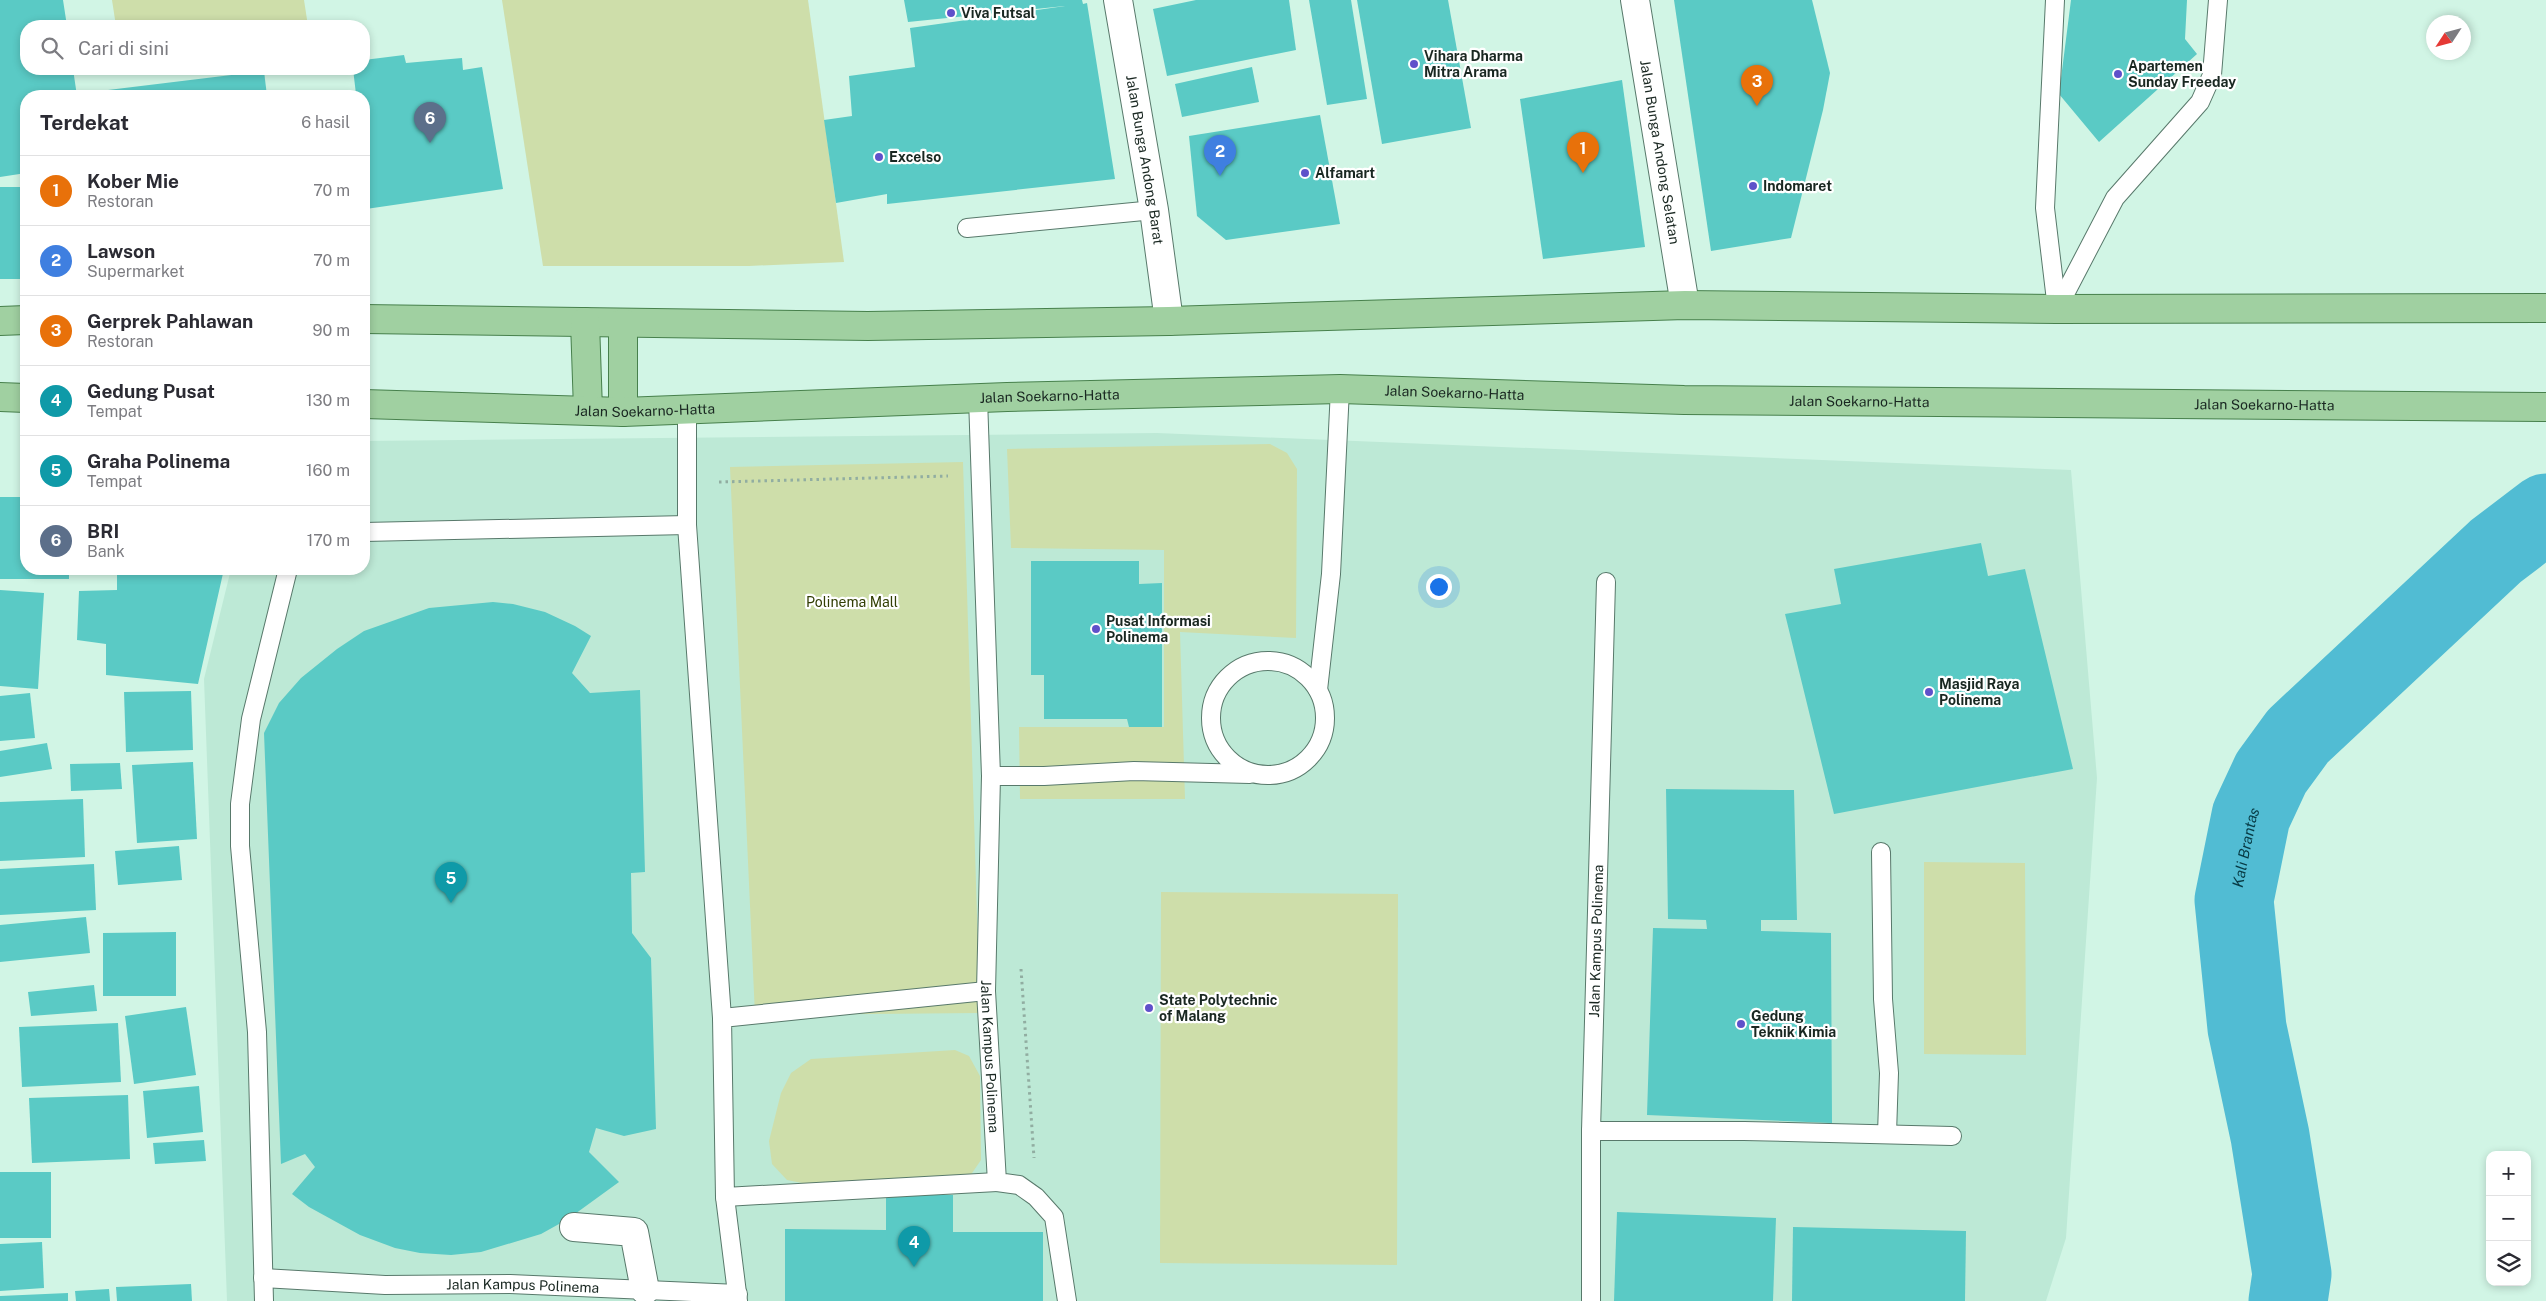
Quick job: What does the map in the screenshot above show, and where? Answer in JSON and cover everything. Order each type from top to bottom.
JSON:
[{"type":"main road","points":[[370,318],[868,326],[1169,321],[1685,305],[2057,309],[2546,308]]},
{"type":"main road","points":[[0,321],[20,320]]},
{"type":"main road","points":[[585,322],[588,410]]},
{"type":"main road","points":[[623,323],[623,412]]},
{"type":"main road","name":"Jalan Soekarno-Hatta","points":[[370,404],[623,412],[978,398],[1340,389],[1684,400],[2546,407]]},
{"type":"main road","points":[[0,397],[20,398]]},
{"type":"street","name":"Jalan Bunga Andong Barat","points":[[1118,0],[1154,210],[1169,321]]},
{"type":"street","name":"Jalan Bunga Andong Selatan","points":[[1635,0],[1685,305]]},
{"type":"street","points":[[574,1227],[634,1232],[644,1290]]},
{"type":"lane","points":[[2055,0],[2045,208],[2057,309]]},
{"type":"lane","points":[[2057,309],[2115,198],[2200,102],[2212,74],[2218,0]]},
{"type":"lane","points":[[967,228],[1154,210]]},
{"type":"lane","points":[[1318,690],[1331,574],[1340,389]]},
{"type":"lane","name":"Jalan Kampus Polinema","points":[[978,398],[979,476],[991,776],[986,991],[997,1182]]},
{"type":"lane","name":"Jalan Kampus Polinema","points":[[263,1278],[385,1285],[510,1284],[644,1290],[738,1298],[725,1197],[722,1018],[687,525],[689,482],[687,410]]},
{"type":"lane","points":[[370,532],[687,525]]},
{"type":"lane","points":[[264,1301],[257,1032],[240,846],[240,804],[251,718],[287,575]]},
{"type":"lane","name":"Jalan Kampus Polinema","points":[[1591,1301],[1591,1131],[1606,582]]},
{"type":"lane","points":[[991,776],[1134,772],[1277,775],[1294,769],[1310,758],[1320,743],[1325,726],[1324,707],[1318,690],[1306,674],[1289,664],[1270,660],[1251,663],[1233,671],[1219,686],[1212,704],[1211,724],[1216,742],[1227,758],[1241,769],[1259,774]]},
{"type":"lane","points":[[1881,852],[1883,999],[1889,1073],[1887,1134]]},
{"type":"lane","points":[[722,1018],[986,991]]},
{"type":"lane","points":[[1591,1131],[1952,1136]]},
{"type":"lane","points":[[725,1197],[997,1182],[1019,1185],[1036,1197],[1054,1217],[1067,1301]]},
{"type":"path","points":[[689,482],[979,476]]},
{"type":"shaded area","name":"State Polytechnic of Malang","points":[[1157,433],[2071,470],[2097,778],[2066,1238],[2046,1301],[227,1301],[204,679],[230,575],[370,575],[370,441]]},
{"type":"green space","points":[[112,0],[304,0],[307,20],[115,20]]},
{"type":"green space","points":[[502,0],[808,0],[844,262],[749,266],[543,266]]},
{"type":"green space","points":[[1270,444],[1287,453],[1297,469],[1296,638],[1180,632],[1185,799],[1020,799],[1019,727],[1164,727],[1164,550],[1011,548],[1007,449]]},
{"type":"green space","name":"Polinema Mall","points":[[963,462],[980,1013],[755,1015],[730,467]]},
{"type":"green space","points":[[1924,862],[2025,863],[2026,1055],[1924,1054]]},
{"type":"green space","points":[[1161,892],[1398,894],[1397,1265],[1160,1263]]},
{"type":"green space","points":[[955,1050],[969,1056],[980,1076],[981,1160],[970,1176],[807,1184],[787,1180],[772,1164],[769,1141],[781,1093],[791,1073],[811,1059]]},
{"type":"building","points":[[0,0],[63,0],[66,20],[20,20],[20,75],[74,75],[76,90],[20,90],[20,174],[0,177]]},
{"type":"building","points":[[904,0],[1082,0],[1083,4],[1087,3],[1115,179],[887,204],[887,194],[836,203],[824,120],[852,116],[849,76],[915,67],[910,28],[1065,6],[908,22]]},
{"type":"building","points":[[1196,0],[1289,0],[1296,50],[1167,76],[1153,9]]},
{"type":"building","points":[[1309,0],[1351,0],[1367,99],[1327,105]]},
{"type":"building","name":"Vihara Dharma Mitra Arama","points":[[1357,0],[1448,0],[1471,128],[1382,144]]},
{"type":"building","points":[[1674,0],[1812,0],[1830,73],[1823,110],[1791,238],[1711,251]]},
{"type":"building","name":"Apartemen Sunday Freeday","points":[[2071,0],[2187,0],[2185,39],[2197,54],[2099,142],[2059,94]]},
{"type":"building","points":[[404,55],[406,63],[462,58],[463,70],[482,67],[503,189],[370,208],[370,90],[356,90],[354,75],[370,75],[370,59]]},
{"type":"building","points":[[1252,67],[1259,102],[1182,117],[1175,84]]},
{"type":"building","points":[[231,75],[264,75],[266,90],[108,90]]},
{"type":"building","points":[[1622,80],[1645,247],[1543,259],[1520,99]]},
{"type":"building","points":[[1320,115],[1340,224],[1226,240],[1197,216],[1189,136]]},
{"type":"building","points":[[0,187],[20,187],[20,279],[0,279]]},
{"type":"building","points":[[0,497],[20,497],[20,575],[69,575],[69,579],[0,579]]},
{"type":"building","name":"Masjid Raya Polinema","points":[[1981,543],[1988,576],[2025,569],[2073,769],[1834,814],[1785,614],[1841,604],[1834,569]]},
{"type":"building","name":"Pusat Informasi Polinema","points":[[1031,561],[1139,561],[1139,584],[1162,583],[1162,727],[1129,727],[1127,719],[1044,719],[1044,675],[1031,675]]},
{"type":"building","points":[[117,575],[223,575],[198,684],[106,675],[106,644],[77,640],[79,591],[117,590]]},
{"type":"building","points":[[0,590],[44,593],[38,689],[0,686]]},
{"type":"building","points":[[493,602],[513,604],[545,612],[591,636],[572,673],[590,693],[640,690],[645,872],[631,873],[632,933],[651,958],[656,1129],[624,1136],[596,1128],[589,1152],[619,1182],[568,1219],[541,1234],[481,1252],[451,1255],[420,1253],[395,1248],[360,1235],[309,1207],[292,1194],[315,1167],[305,1154],[281,1164],[264,733],[279,703],[301,678],[337,649],[364,631],[429,608]]},
{"type":"building","points":[[191,691],[193,750],[126,752],[124,692]]},
{"type":"building","points":[[30,693],[35,738],[0,741],[0,696]]},
{"type":"building","points":[[47,743],[52,769],[0,777],[0,751]]},
{"type":"building","points":[[193,762],[197,839],[137,843],[132,765]]},
{"type":"building","points":[[120,763],[122,789],[71,791],[70,764]]},
{"type":"building","name":"Gedung Teknik Kimia","points":[[1666,789],[1794,790],[1797,920],[1761,920],[1761,931],[1831,933],[1832,1123],[1647,1115],[1653,928],[1707,929],[1706,920],[1668,919]]},
{"type":"building","points":[[83,799],[85,857],[0,861],[0,802]]},
{"type":"building","points":[[179,846],[182,880],[118,885],[115,851]]},
{"type":"building","points":[[94,864],[96,910],[0,915],[0,869]]},
{"type":"building","points":[[86,917],[90,953],[0,962],[0,925]]},
{"type":"building","points":[[176,932],[176,996],[103,996],[103,933]]},
{"type":"building","points":[[94,985],[97,1011],[31,1016],[28,992]]},
{"type":"building","points":[[186,1007],[196,1075],[134,1084],[125,1016]]},
{"type":"building","points":[[118,1023],[121,1082],[22,1087],[19,1027]]},
{"type":"building","points":[[199,1086],[203,1132],[147,1138],[143,1091]]},
{"type":"building","points":[[128,1095],[130,1159],[32,1163],[29,1098]]},
{"type":"building","points":[[204,1140],[206,1161],[155,1164],[153,1143]]},
{"type":"building","points":[[0,1172],[51,1172],[51,1238],[0,1238]]},
{"type":"building","points":[[886,1195],[953,1195],[953,1232],[1043,1232],[1043,1301],[785,1301],[785,1229],[886,1230]]},
{"type":"building","points":[[1617,1212],[1776,1218],[1773,1301],[1614,1301]]},
{"type":"building","points":[[1793,1227],[1966,1231],[1965,1301],[1792,1301]]},
{"type":"building","points":[[42,1242],[44,1288],[0,1291],[0,1244]]},
{"type":"building","points":[[191,1284],[192,1301],[117,1301],[116,1287]]},
{"type":"building","points":[[109,1289],[110,1301],[76,1301],[75,1291]]},
{"type":"building","points":[[68,1293],[68,1301],[0,1301],[0,1296]]},
{"type":"waterway","name":"Kali Brantas","points":[[2288,1301],[2292,1274],[2270,1136],[2247,1028],[2234,900],[2251,816],[2271,773],[2298,736],[2496,551],[2546,513]]},
{"type":"place","name":"Viva Futsal","points":[[951,13]]},
{"type":"place","name":"Vihara Dharma Mitra Arama","points":[[1414,64]]},
{"type":"place","name":"Apartemen Sunday Freeday","points":[[2118,74]]},
{"type":"place","name":"Gerprek Pahlawan","points":[[1757,106]]},
{"type":"place","name":"BRI","points":[[430,143]]},
{"type":"place","name":"Excelso","points":[[879,157]]},
{"type":"place","name":"Alfamart","points":[[1305,173]]},
{"type":"place","name":"Kober Mie","points":[[1583,173]]},
{"type":"place","name":"Lawson","points":[[1220,176]]},
{"type":"place","name":"Indomaret","points":[[1753,186]]},
{"type":"place","name":"Pusat Informasi Polinema","points":[[1096,629]]},
{"type":"place","name":"Masjid Raya Polinema","points":[[1929,692]]},
{"type":"place","name":"Graha Polinema","points":[[451,903]]},
{"type":"place","name":"State Polytechnic of Malang","points":[[1149,1008]]},
{"type":"place","name":"Gedung Teknik Kimia","points":[[1741,1024]]},
{"type":"place","name":"Gedung Pusat","points":[[914,1267]]}]
